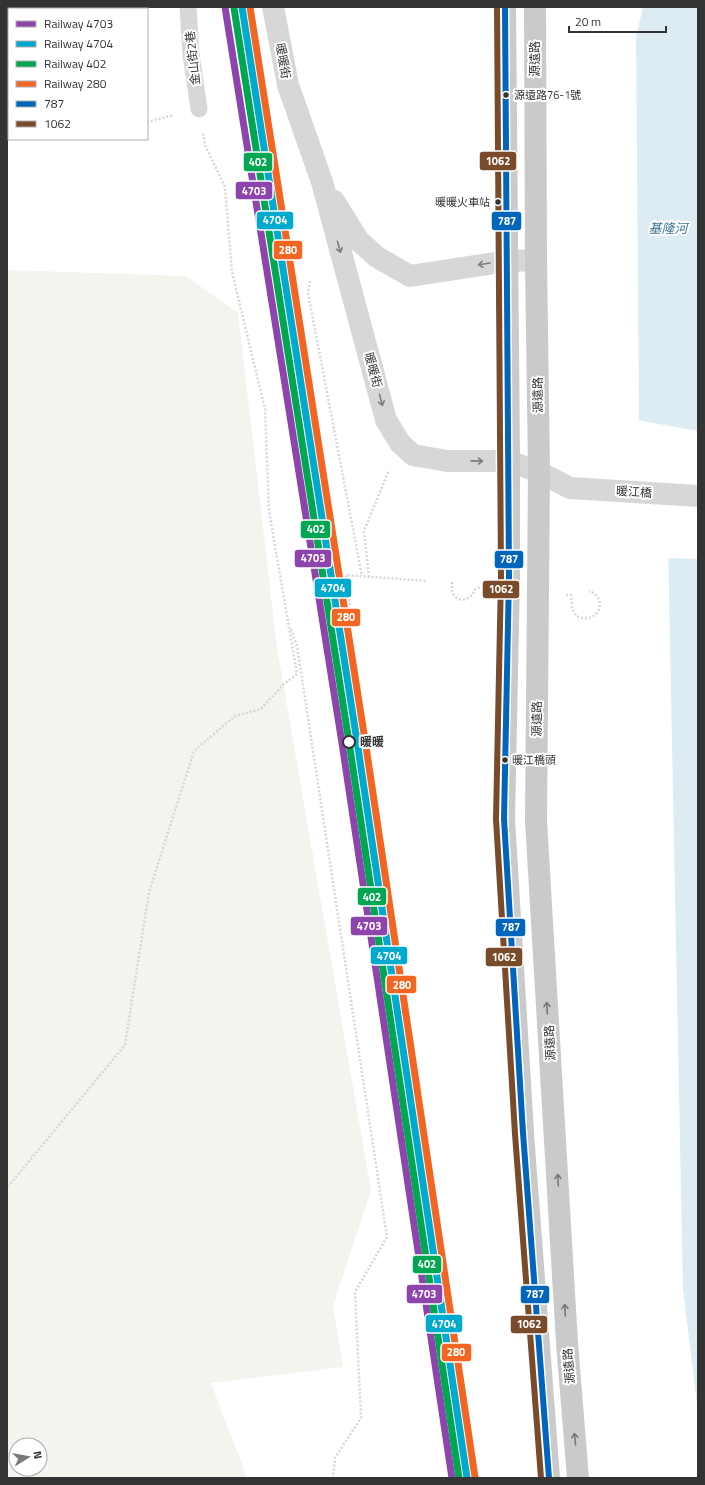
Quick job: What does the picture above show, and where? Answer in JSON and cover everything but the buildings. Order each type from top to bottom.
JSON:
[{"type":"main road","points":[[505,7],[508,260],[509,576],[504,819],[524,1141],[548,1478]]},
{"type":"main road","name":"源遠路","points":[[535,7],[539,472],[536,821],[567,1343],[578,1478]]},
{"type":"street","name":"暖暖街","points":[[273,7],[288,85],[322,182],[386,420],[400,443],[413,455],[447,461],[509,462],[539,472],[570,488]]},
{"type":"street","name":"暖暖街","points":[[322,182],[359,241],[377,257],[410,276],[508,260],[536,260]]},
{"type":"street","name":"暖江橋","points":[[570,488],[698,496]]},
{"type":"lane","name":"金山街2巷","points":[[188,7],[191,54],[199,109]]},
{"type":"path","points":[[7,1186],[12,1182],[125,1044],[149,892],[194,751],[235,716],[261,709],[284,684],[297,674],[269,511],[264,409],[232,272],[225,187],[205,145],[199,109]]},
{"type":"path","points":[[310,280],[308,293],[362,576]]},
{"type":"path","points":[[369,577],[364,531],[400,443]]},
{"type":"path","points":[[351,613],[346,575],[427,581]]},
{"type":"path","points":[[452,582],[455,597],[465,600],[472,597],[474,590],[509,576]]},
{"type":"path","points":[[571,595],[572,607],[576,616],[581,618],[592,617],[599,611],[600,606],[598,597],[595,593],[589,591]]},
{"type":"path","points":[[289,623],[297,646],[388,1237],[355,1292],[361,1418],[335,1458],[333,1478]]},
{"type":"shaded area","points":[[7,270],[186,276],[238,313],[277,648],[371,1191],[333,1306],[343,1367],[211,1383],[247,1478],[7,1478]]},
{"type":"water","name":"基隆河","points":[[643,7],[698,7],[698,435],[639,420],[636,37]]},
{"type":"water","points":[[668,543],[698,547],[698,1412],[683,1289]]},
{"type":"pier","points":[[637,420],[698,431],[698,437],[638,422]]},
{"type":"pier","points":[[668,541],[698,545],[698,559],[666,558],[666,543]]},
{"type":"rail line","name":"4703","points":[[225,7],[342,743],[452,1478]]},
{"type":"rail line","name":"4704","points":[[242,7],[357,741],[467,1478]]},
{"type":"rail line","name":"280","points":[[250,7],[365,740],[475,1477]]},
{"type":"rail line","name":"402","points":[[234,8],[349,742],[459,1478]]},
{"type":"transit line","name":"1062","points":[[497,7],[501,576],[496,819],[515,1134],[541,1478]]},
{"type":"transit line","name":"787","points":[[505,7],[509,576],[504,819],[523,1133],[549,1478]]},
{"type":"place","name":"源遠路76-1號","points":[[506,95]]},
{"type":"place","name":"暖暖火車站","points":[[498,202]]},
{"type":"place","name":"暖暖","points":[[349,742]]},
{"type":"place","name":"暖江橋頭","points":[[505,760]]}]
